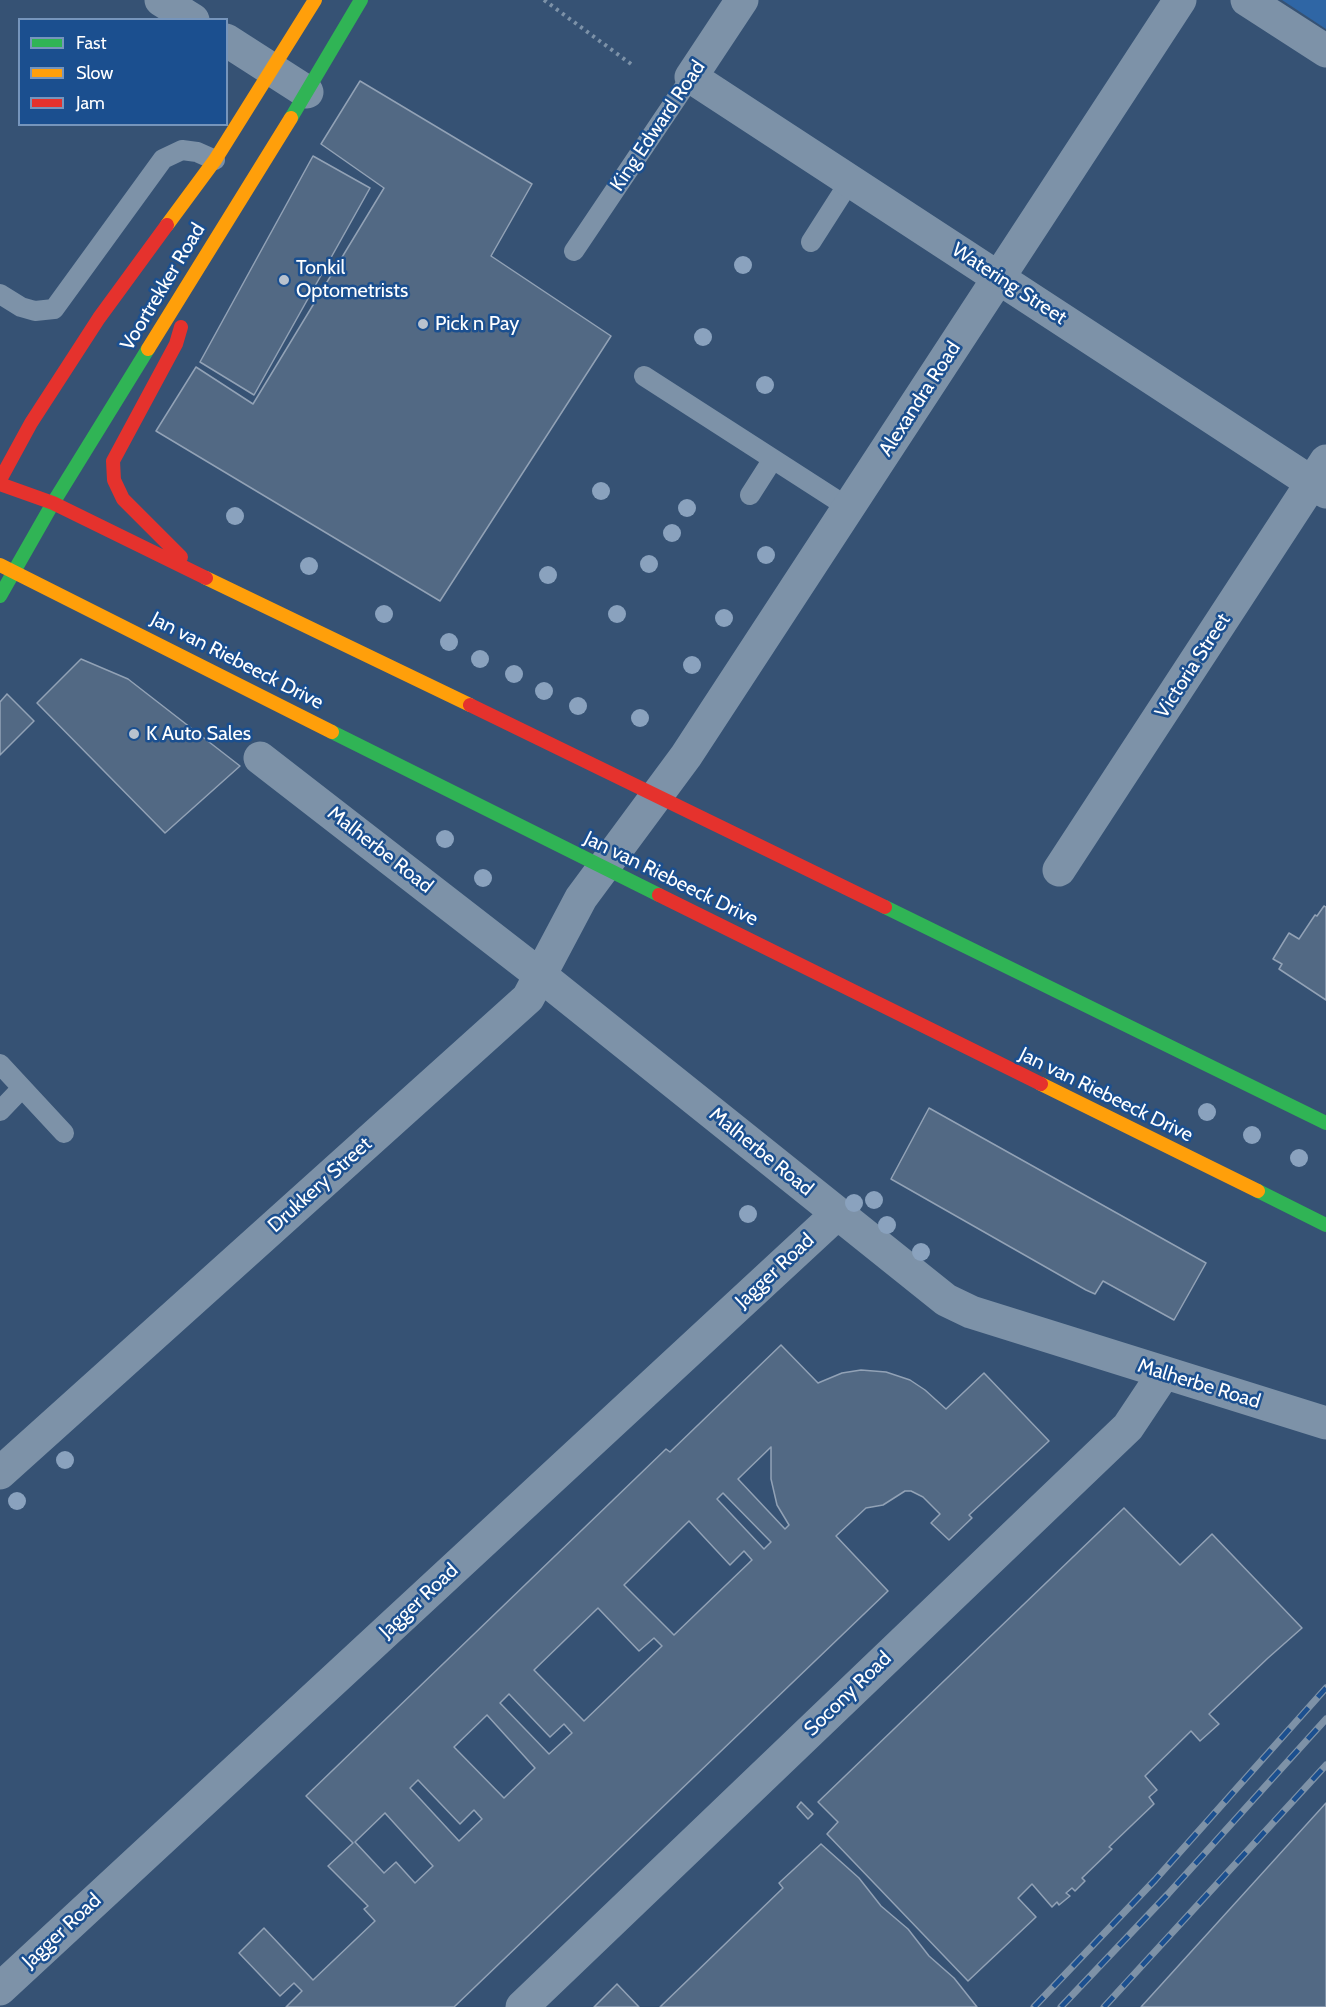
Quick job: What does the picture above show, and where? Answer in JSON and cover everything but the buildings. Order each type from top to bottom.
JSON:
[{"type":"main road","name":"Voortrekker Road","points":[[0,482],[31,423],[99,318],[215,160],[315,0]]},
{"type":"main road","name":"Voortrekker Road","points":[[0,596],[53,503],[307,92],[361,0]]},
{"type":"main road","points":[[198,268],[177,344],[113,461],[114,480],[123,499],[199,575]]},
{"type":"main road","points":[[0,482],[53,503],[657,795],[1326,1123]]},
{"type":"main road","name":"Jan van Riebeeck Drive","points":[[0,565],[604,868],[1326,1225]]},
{"type":"street","points":[[161,0],[190,18]]},
{"type":"street","name":"King Edward Road","points":[[692,77],[742,0]]},
{"type":"street","name":"Alexandra Road","points":[[604,868],[686,756],[1180,0]]},
{"type":"street","points":[[1247,0],[1326,51]]},
{"type":"street","points":[[228,41],[307,92]]},
{"type":"street","name":"Watering Street","points":[[692,77],[999,278],[1321,479]]},
{"type":"street","name":"Victoria Street","points":[[1059,870],[1321,479]]},
{"type":"street","name":"Malherbe Road","points":[[260,758],[540,975],[946,1300],[971,1312],[1326,1423]]},
{"type":"street","name":"Drukkery Street","points":[[0,1473],[528,998],[581,898],[604,868]]},
{"type":"street","name":"Jagger Road","points":[[0,1989],[838,1214]]},
{"type":"street","name":"Socony Road","points":[[522,2007],[1128,1427],[1164,1373]]},
{"type":"lane","name":"King Edward Road","points":[[574,251],[692,77]]},
{"type":"lane","points":[[0,294],[21,307],[36,311],[54,309],[163,159],[182,150],[197,152],[215,160]]},
{"type":"lane","points":[[811,242],[850,181]]},
{"type":"lane","points":[[644,376],[849,508]]},
{"type":"lane","points":[[750,495],[773,459]]},
{"type":"lane","points":[[0,1065],[64,1133]]},
{"type":"lane","points":[[0,1111],[22,1088]]},
{"type":"path","points":[[544,0],[630,64]]},
{"type":"shaded area","points":[[1282,0],[1326,0],[1326,29]]},
{"type":"railway","points":[[1034,2007],[1155,1880],[1326,1688]]},
{"type":"railway","points":[[1061,2007],[1168,1894],[1326,1719]]},
{"type":"railway","points":[[1104,2007],[1326,1765]]},
{"type":"traffic: fast","points":[[291,118],[361,0]]},
{"type":"traffic: fast","points":[[0,596],[53,503],[148,349]]},
{"type":"traffic: fast","points":[[332,732],[659,895]]},
{"type":"traffic: fast","points":[[885,907],[1326,1123]]},
{"type":"traffic: fast","points":[[1258,1191],[1326,1225]]},
{"type":"traffic: slow","points":[[167,225],[215,160],[315,0]]},
{"type":"traffic: slow","points":[[148,349],[291,118]]},
{"type":"traffic: slow","points":[[0,565],[332,732]]},
{"type":"traffic: slow","points":[[206,578],[470,705]]},
{"type":"traffic: slow","points":[[1041,1084],[1258,1191]]},
{"type":"traffic: jam","points":[[0,480],[31,423],[99,318],[167,225]]},
{"type":"traffic: jam","points":[[181,327],[176,344],[113,461],[114,480],[123,499],[181,557]]},
{"type":"traffic: jam","points":[[0,484],[53,503],[206,578]]},
{"type":"traffic: jam","points":[[470,705],[885,907]]},
{"type":"traffic: jam","points":[[659,895],[1041,1084]]},
{"type":"place","name":"Tonkil Optometrists","points":[[284,280]]},
{"type":"place","name":"Pick n Pay","points":[[423,324]]},
{"type":"place","name":"K Auto Sales","points":[[134,734]]}]
